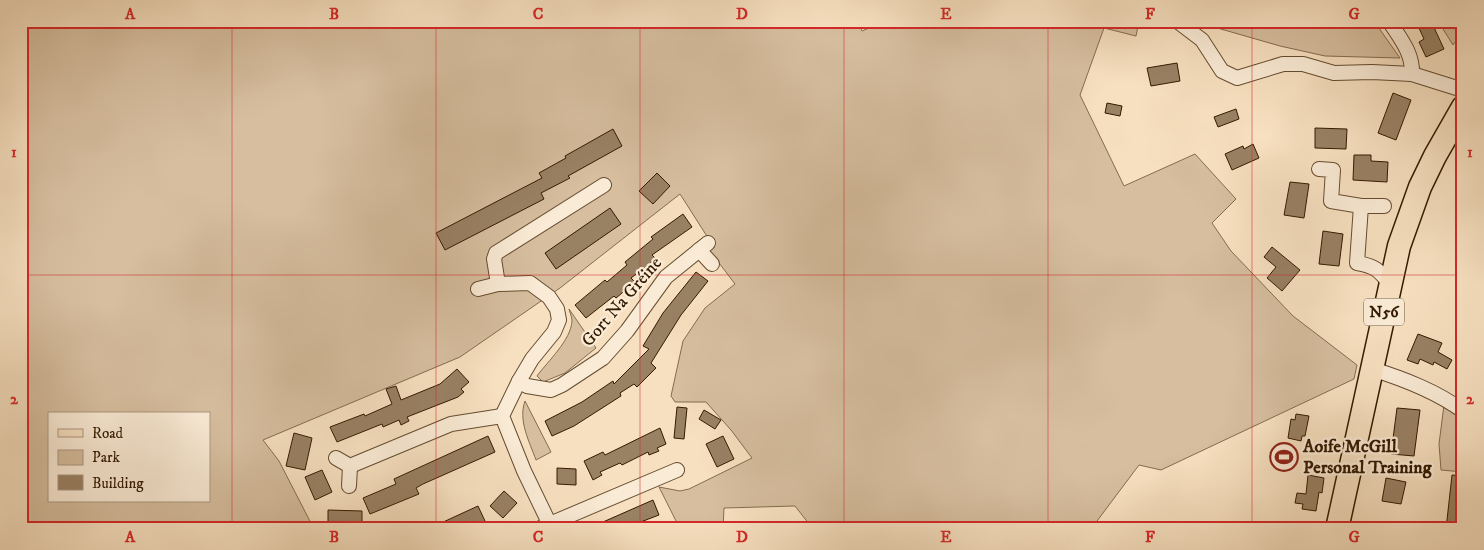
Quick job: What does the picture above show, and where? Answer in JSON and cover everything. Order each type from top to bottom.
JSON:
[{"type":"main road","name":"N56","points":[[1337,529],[1399,246],[1420,188],[1435,156],[1463,107]]},
{"type":"street","points":[[1177,21],[1202,40],[1222,71],[1237,78],[1282,64],[1303,64],[1334,73],[1412,74],[1463,90]]},
{"type":"street","points":[[1389,21],[1409,51],[1413,63],[1412,74]]},
{"type":"street","points":[[1319,170],[1333,170],[1331,201],[1361,206],[1384,206]]},
{"type":"street","points":[[498,284],[494,259],[496,253],[604,185]]},
{"type":"street","points":[[1361,206],[1357,263],[1379,269],[1390,284]]},
{"type":"street","name":"Gort Na Gréine","points":[[519,381],[527,386],[552,390],[562,385],[603,358],[628,330],[666,277],[703,246],[712,264]]},
{"type":"street","name":"Gort Na Gréine","points":[[478,289],[498,284],[530,283],[549,297],[557,309],[559,320],[554,332],[532,359],[502,416]]},
{"type":"street","points":[[1372,369],[1418,386],[1446,399],[1463,412]]},
{"type":"street","points":[[350,466],[451,424],[502,416],[546,527],[677,470]]},
{"type":"street","points":[[336,458],[350,466]]},
{"type":"street","points":[[349,486],[350,466]]},
{"type":"green space","points":[[21,21],[858,21],[862,31],[885,21],[1139,21],[1136,36],[1104,28],[1080,95],[1124,186],[1195,154],[1236,199],[1212,223],[1231,251],[1293,316],[1357,365],[1354,379],[1161,470],[1139,465],[1091,529],[813,529],[795,506],[724,508],[723,529],[680,529],[659,487],[680,491],[689,489],[752,458],[731,430],[706,402],[675,402],[671,396],[683,341],[705,308],[735,284],[710,251],[710,241],[680,194],[560,288],[460,357],[263,440],[279,461],[314,529],[21,529]]},
{"type":"green space","points":[[1201,21],[1374,21],[1400,58],[1325,56],[1280,46],[1200,23]]},
{"type":"green space","points":[[1438,21],[1463,21],[1463,31],[1453,45]]},
{"type":"green space","points":[[569,309],[596,348],[565,373],[543,382],[537,376],[568,336],[571,328],[572,320]]},
{"type":"green space","points":[[525,401],[551,452],[536,460],[524,423],[523,408]]},
{"type":"green space","points":[[1444,405],[1463,417],[1463,472],[1441,470],[1439,444]]},
{"type":"building","points":[[1431,21],[1444,49],[1426,57],[1419,42],[1424,39],[1418,26]]},
{"type":"building","points":[[1177,63],[1180,81],[1151,86],[1147,68]]},
{"type":"building","points":[[1393,93],[1411,100],[1396,140],[1378,133]]},
{"type":"building","points":[[1107,103],[1122,106],[1120,116],[1105,113]]},
{"type":"building","points":[[1236,109],[1239,119],[1218,127],[1214,117]]},
{"type":"building","points":[[1315,128],[1347,129],[1346,149],[1315,148]]},
{"type":"building","points":[[613,129],[622,146],[568,176],[570,178],[541,193],[544,199],[445,250],[436,233],[542,178],[539,173]]},
{"type":"building","points":[[1253,144],[1259,158],[1232,170],[1225,154],[1243,146],[1244,149]]},
{"type":"building","points":[[1354,155],[1371,155],[1371,161],[1388,162],[1387,182],[1353,180]]},
{"type":"building","points":[[657,173],[670,186],[653,204],[639,191]]},
{"type":"building","points":[[1290,182],[1309,184],[1304,218],[1284,215]]},
{"type":"building","points":[[610,208],[621,224],[556,269],[545,253]]},
{"type":"building","points":[[683,214],[692,227],[652,255],[656,259],[631,278],[635,282],[616,298],[614,296],[586,318],[575,305],[605,280],[607,282],[627,265],[625,262],[653,239],[651,237]]},
{"type":"building","points":[[1323,231],[1343,234],[1339,266],[1319,264]]},
{"type":"building","points":[[1272,247],[1300,270],[1282,291],[1267,278],[1276,267],[1264,257]]},
{"type":"building","points":[[696,272],[708,281],[681,315],[651,363],[656,368],[637,387],[634,384],[620,393],[621,396],[574,426],[552,436],[545,421],[582,402],[613,381],[614,384],[649,349],[643,346],[663,313]]},
{"type":"building","points":[[1418,334],[1442,343],[1438,352],[1452,360],[1447,369],[1434,362],[1433,365],[1420,359],[1418,364],[1407,360]]},
{"type":"building","points":[[457,369],[469,382],[461,389],[464,392],[458,397],[407,417],[409,421],[401,425],[399,420],[383,427],[382,424],[337,442],[330,427],[364,414],[365,416],[392,404],[386,389],[396,386],[401,400],[440,384]]},
{"type":"building","points":[[677,407],[687,408],[684,439],[674,438]]},
{"type":"building","points":[[1397,408],[1420,410],[1414,456],[1391,454]]},
{"type":"building","points":[[704,410],[721,420],[715,429],[699,419]]},
{"type":"building","points":[[1296,414],[1309,416],[1305,436],[1302,436],[1301,441],[1288,438],[1291,419],[1295,420]]},
{"type":"building","points":[[660,428],[666,444],[657,448],[659,451],[649,455],[648,452],[622,465],[620,463],[600,472],[602,475],[593,480],[584,461],[603,452],[605,455]]},
{"type":"building","points":[[294,433],[312,438],[305,470],[286,466]]},
{"type":"building","points":[[488,436],[495,452],[423,484],[416,488],[419,494],[370,514],[363,498],[396,484],[394,479]]},
{"type":"building","points":[[723,436],[734,459],[717,467],[706,444]]},
{"type":"building","points":[[557,468],[576,469],[576,485],[557,484]]},
{"type":"building","points":[[322,470],[332,492],[315,500],[305,477]]},
{"type":"building","points":[[1308,475],[1324,478],[1322,493],[1319,492],[1316,511],[1302,509],[1303,504],[1295,503],[1297,493],[1306,494]]},
{"type":"building","points":[[1452,475],[1463,476],[1463,529],[1446,529]]},
{"type":"building","points":[[1386,478],[1406,482],[1401,504],[1382,501]]},
{"type":"building","points":[[504,491],[517,503],[503,518],[490,506]]},
{"type":"building","points":[[653,500],[659,515],[638,523],[641,529],[587,529]]},
{"type":"building","points":[[478,506],[485,521],[474,529],[428,529]]},
{"type":"building","points":[[328,510],[362,511],[362,529],[328,529]]},
{"type":"place","name":"Aoife McGill Personal Training","points":[[1284,457]]}]
